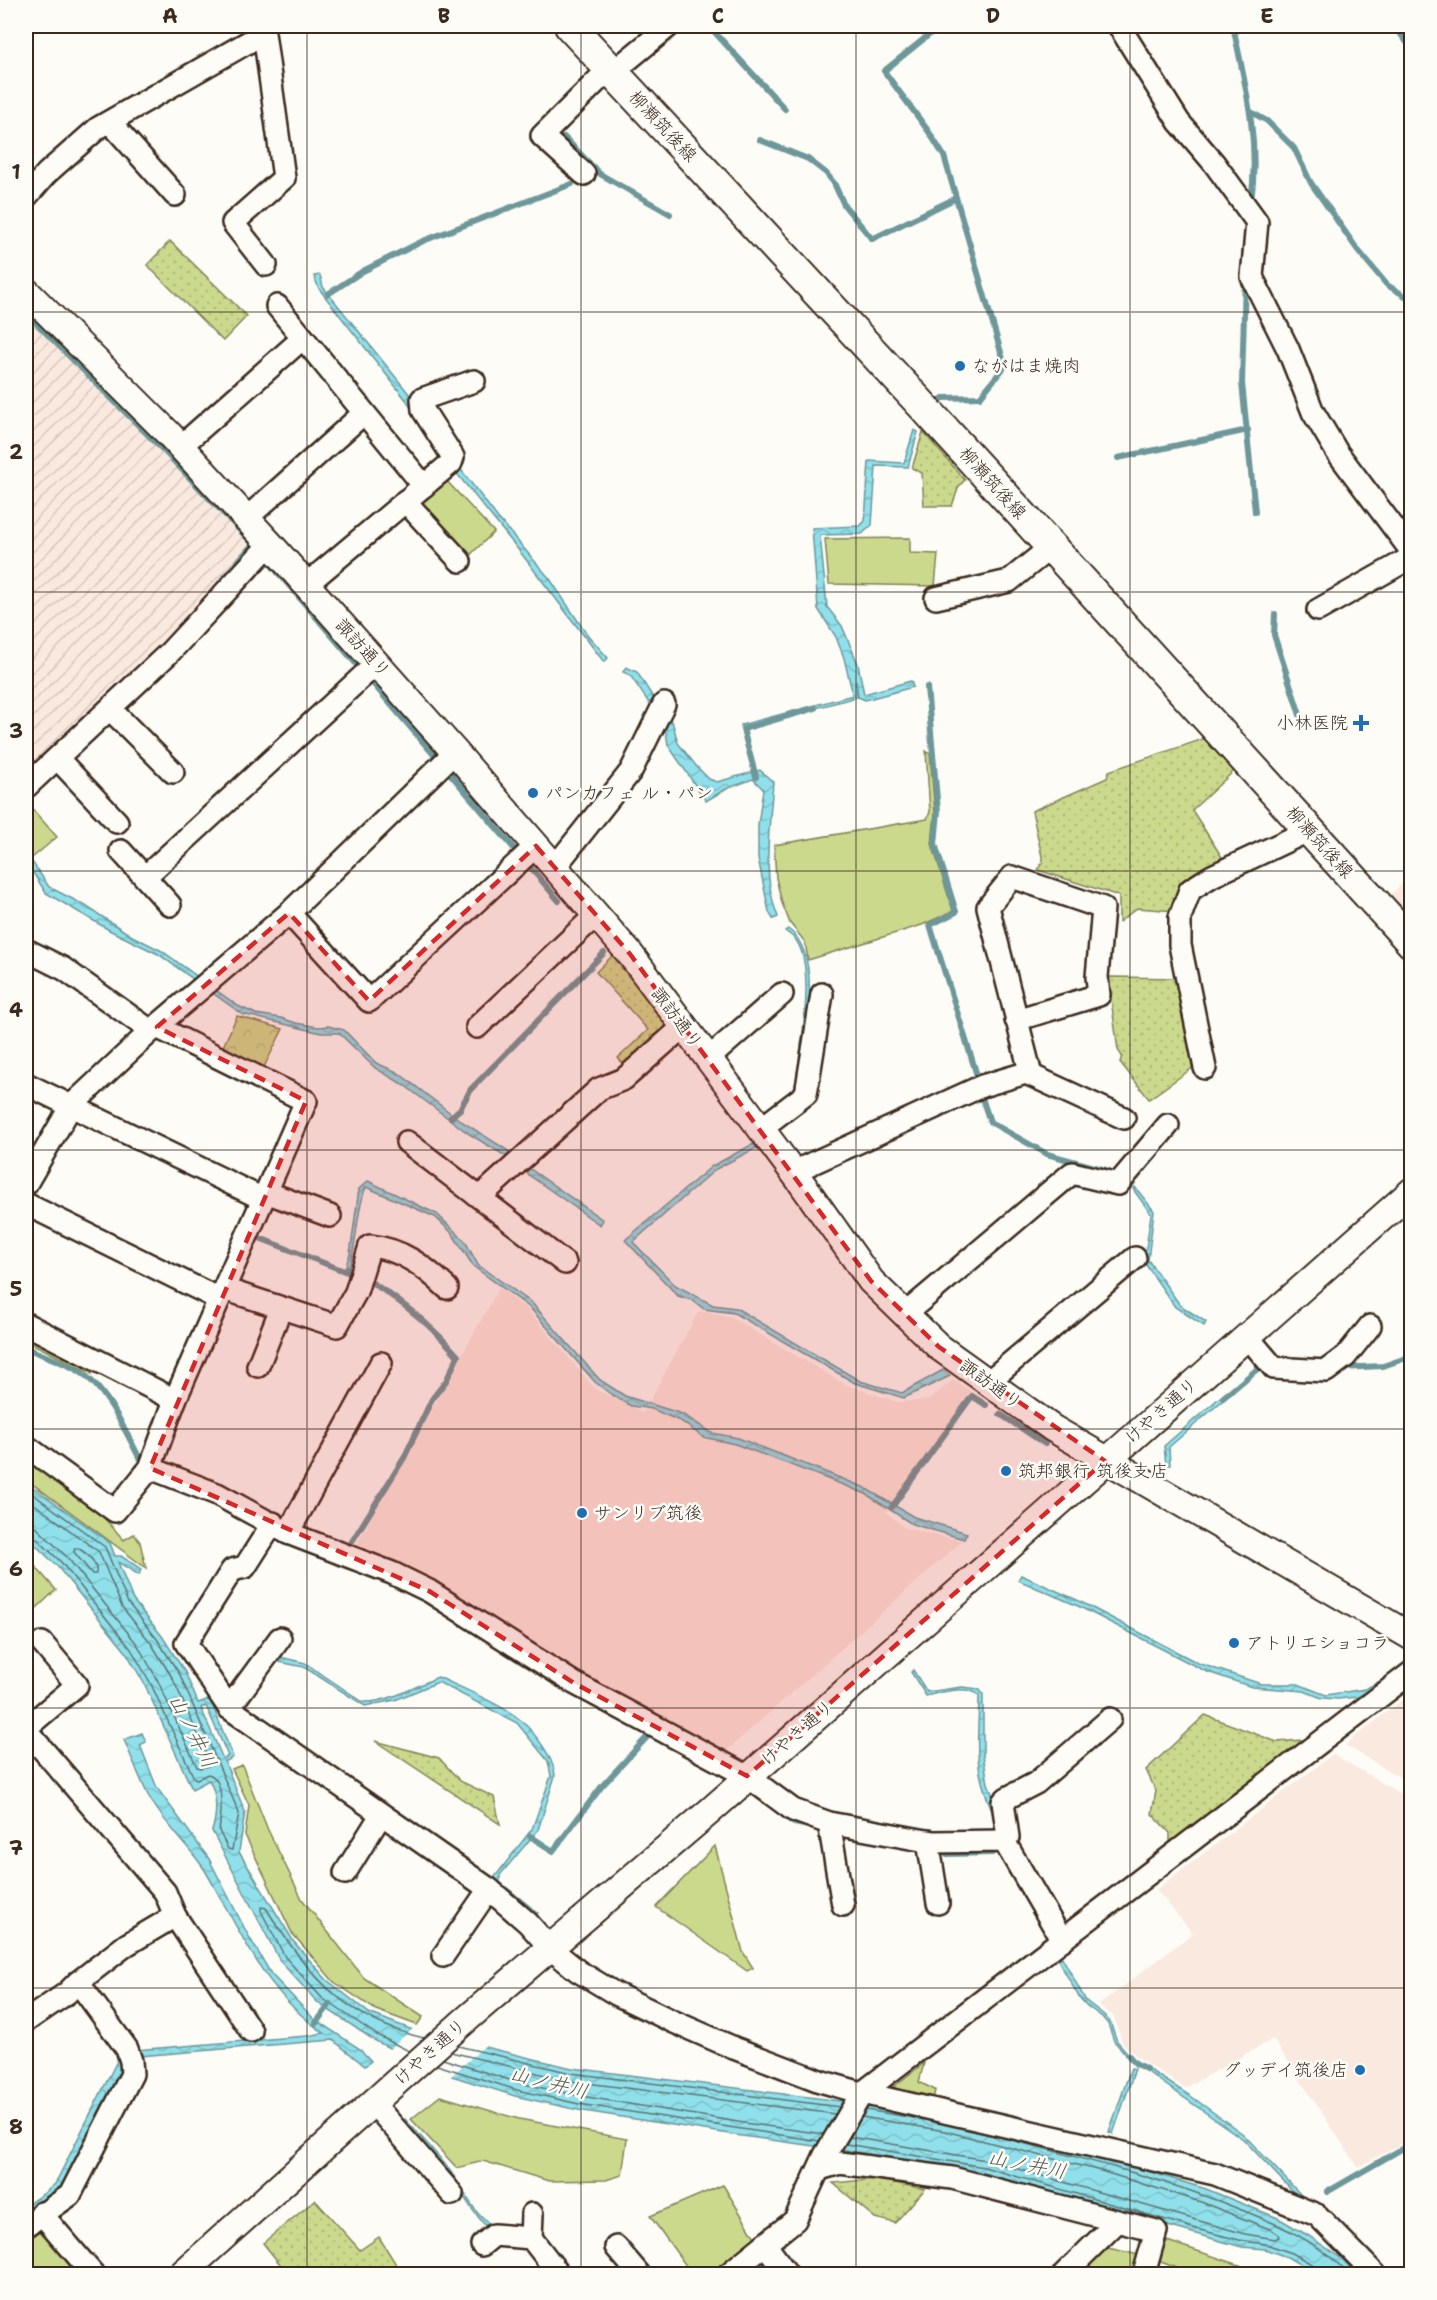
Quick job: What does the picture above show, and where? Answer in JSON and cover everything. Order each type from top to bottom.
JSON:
[{"type":"main road","name":"柳瀬筑後線","points":[[570,26],[1051,547],[1412,943]]},
{"type":"street","points":[[584,174],[542,136],[612,70],[669,26]]},
{"type":"street","points":[[1119,26],[1179,122],[1257,222],[1252,277],[1288,349],[1313,412],[1337,452],[1412,552]]},
{"type":"street","points":[[26,197],[47,172],[98,128],[264,33],[284,178],[233,223],[266,265]]},
{"type":"street","points":[[110,122],[174,195]]},
{"type":"street","name":"諏訪通り","points":[[26,291],[247,518],[377,663],[630,954],[793,1172],[871,1281],[939,1347],[1052,1428],[1105,1461],[1412,1637]]},
{"type":"street","points":[[277,306],[424,486]]},
{"type":"street","points":[[180,447],[303,338]]},
{"type":"street","points":[[307,584],[452,463],[453,457],[423,410],[422,399],[474,381]]},
{"type":"street","points":[[247,518],[364,413]]},
{"type":"street","points":[[405,501],[460,561]]},
{"type":"street","points":[[26,788],[171,652],[270,544]]},
{"type":"street","points":[[936,598],[1009,581],[1051,547]]},
{"type":"street","points":[[1318,610],[1412,557]]},
{"type":"street","points":[[145,877],[377,663]]},
{"type":"street","points":[[562,858],[631,771],[664,704]]},
{"type":"street","points":[[110,709],[173,772]]},
{"type":"street","points":[[26,1185],[71,1106],[154,1029],[289,913],[455,752]]},
{"type":"street","points":[[58,759],[117,822]]},
{"type":"street","points":[[1205,1068],[1180,945],[1180,917],[1190,890],[1212,876],[1310,830]]},
{"type":"street","points":[[289,913],[369,1001],[536,846]]},
{"type":"street","points":[[121,851],[170,905]]},
{"type":"street","points":[[1016,1020],[1099,996],[1097,977],[1103,908],[1012,877],[988,907],[1016,1020],[1031,1075]]},
{"type":"street","points":[[477,1027],[596,915]]},
{"type":"street","points":[[26,950],[64,969],[154,1029],[306,1101],[175,1400],[150,1468],[116,1511],[26,1446]]},
{"type":"street","points":[[708,1059],[782,994]]},
{"type":"street","points":[[772,1120],[806,1094],[822,994]]},
{"type":"street","points":[[481,1196],[599,1089],[624,1079],[684,1026]]},
{"type":"street","points":[[793,1172],[982,1086],[1026,1073],[1124,1118]]},
{"type":"street","points":[[26,1084],[265,1196],[330,1216]]},
{"type":"street","points":[[905,1314],[1072,1173],[1118,1184],[1168,1125]]},
{"type":"street","points":[[407,1142],[481,1196],[566,1263]]},
{"type":"street","name":"けやき通り","points":[[182,2274],[408,2071],[710,1811],[1412,1191]]},
{"type":"street","points":[[26,1204],[222,1294],[281,1308],[337,1326],[356,1292],[370,1246],[388,1248],[425,1267],[447,1288]]},
{"type":"street","points":[[988,1382],[1135,1258]]},
{"type":"street","points":[[258,1366],[281,1308]]},
{"type":"street","points":[[26,1324],[175,1400]]},
{"type":"street","points":[[1247,1336],[1274,1368],[1326,1371],[1346,1356],[1370,1326]]},
{"type":"street","points":[[381,1363],[280,1528],[245,1567],[232,1570],[186,1642],[229,1708],[489,1889],[528,1923],[551,1949],[578,1971],[616,1994],[672,2021],[820,2080],[862,2093],[1215,2174],[1317,2215],[1375,2274]]},
{"type":"street","points":[[150,1468],[217,1494],[280,1528],[393,1573],[429,1591],[574,1683],[747,1776],[793,1810],[829,1823],[928,1842],[1004,1841],[1008,1837],[1003,1802],[1036,1783],[1110,1719]]},
{"type":"street","points":[[229,1708],[280,1638]]},
{"type":"street","points":[[42,1643],[77,1685],[26,1729],[165,1892],[175,1916],[251,2031]]},
{"type":"street","points":[[728,2274],[795,2220],[822,2162],[862,2093],[1412,1672]]},
{"type":"street","points":[[345,1873],[381,1815]]},
{"type":"street","points":[[829,1823],[843,1905]]},
{"type":"street","points":[[1004,1841],[1062,1940]]},
{"type":"street","points":[[928,1842],[938,1903]]},
{"type":"street","points":[[443,1956],[489,1889]]},
{"type":"street","points":[[26,2020],[67,1993],[126,1945],[175,1916]]},
{"type":"street","points":[[78,1982],[129,2055],[132,2074],[70,2194],[33,2220],[93,2274]]},
{"type":"street","points":[[373,2103],[452,2194]]},
{"type":"street","points":[[822,2162],[952,2178],[1156,2231],[1144,2274]]},
{"type":"street","points":[[532,2214],[531,2238],[559,2274]]},
{"type":"street","points":[[1064,2274],[1117,2222]]},
{"type":"street","points":[[482,2246],[494,2235],[531,2238]]},
{"type":"street","points":[[765,2244],[787,2274]]},
{"type":"street","points":[[616,2247],[639,2274]]},
{"type":"highlighted area","points":[[536,846],[630,954],[871,1281],[939,1347],[1105,1461],[747,1776],[574,1683],[429,1591],[150,1468],[306,1101],[157,1027],[289,913],[369,1001]]},
{"type":"shaded area","points":[[26,308],[165,446],[255,545],[184,628],[26,779]]},
{"type":"shaded area","points":[[1411,876],[1411,917],[1391,894]]},
{"type":"shaded area","points":[[499,1288],[526,1308],[595,1389],[643,1413],[699,1311],[732,1318],[846,1385],[898,1402],[929,1400],[953,1380],[971,1391],[886,1512],[905,1528],[962,1541],[724,1753],[669,1718],[661,1724],[412,1574],[355,1547]]},
{"type":"shaded area","points":[[1411,1693],[1411,1784],[1345,1745]]},
{"type":"shaded area","points":[[1333,1754],[1411,1800],[1411,2139],[1358,2167],[1273,2039],[1185,2088],[1140,2059],[1122,2042],[1114,2017],[1099,2005],[1193,1933],[1156,1890]]},
{"type":"green space","points":[[170,241],[247,316],[223,341],[147,265]]},
{"type":"green space","points":[[923,432],[965,480],[959,486],[952,506],[924,506],[922,473],[912,468]]},
{"type":"green space","points":[[444,478],[494,532],[467,558],[417,504]]},
{"type":"green space","points":[[910,538],[910,553],[938,554],[935,586],[829,584],[825,539]]},
{"type":"green space","points":[[1206,738],[1235,770],[1192,810],[1225,862],[1176,911],[1137,908],[1119,922],[1119,896],[1038,870],[1043,861],[1032,811],[1107,778],[1109,771]]},
{"type":"green space","points":[[926,751],[930,754],[935,813],[932,844],[953,911],[922,925],[808,960],[805,942],[790,923],[782,903],[776,878],[774,845],[927,819],[930,812]]},
{"type":"green space","points":[[26,802],[57,837],[32,858],[26,851]]},
{"type":"green space","points":[[615,953],[673,1025],[626,1067],[618,1058],[648,1030],[596,972]]},
{"type":"green space","points":[[1108,977],[1182,978],[1198,1064],[1149,1099],[1120,1062],[1122,1056],[1118,1050]]},
{"type":"green space","points":[[237,1016],[283,1029],[263,1069],[222,1049]]},
{"type":"green space","points":[[26,1335],[93,1367],[92,1374],[31,1343],[26,1343]]},
{"type":"green space","points":[[26,1458],[96,1509],[124,1540],[134,1534],[140,1542],[146,1568],[26,1479]]},
{"type":"green space","points":[[26,1556],[56,1590],[26,1618]]},
{"type":"green space","points":[[1205,1715],[1277,1742],[1303,1740],[1170,1847],[1170,1833],[1152,1814],[1156,1791],[1146,1770]]},
{"type":"green space","points":[[375,1741],[439,1758],[460,1781],[494,1797],[500,1824]]},
{"type":"green space","points":[[242,1765],[268,1830],[302,1899],[364,1978],[423,2017],[417,2025],[376,2010],[334,1982],[292,1933],[245,1835],[249,1805],[232,1769]]},
{"type":"green space","points":[[715,1846],[743,1952],[753,1968],[747,1971],[656,1907]]},
{"type":"green space","points":[[924,2063],[919,2082],[935,2090],[933,2100],[894,2094],[893,2087]]},
{"type":"green space","points":[[440,2096],[519,2119],[627,2139],[622,2175],[606,2180],[549,2181],[483,2161],[457,2168],[411,2119]]},
{"type":"green space","points":[[875,2179],[925,2189],[895,2223],[875,2218],[833,2183]]},
{"type":"green space","points":[[723,2185],[756,2239],[713,2274],[692,2274],[650,2216]]},
{"type":"green space","points":[[315,2200],[360,2250],[379,2237],[402,2274],[288,2274],[263,2243]]},
{"type":"green space","points":[[31,2229],[54,2235],[85,2274],[26,2274],[26,2231]]},
{"type":"green space","points":[[1167,2241],[1240,2265],[1219,2274],[1182,2274],[1177,2268],[1158,2261]]},
{"type":"green space","points":[[1104,2247],[1139,2255],[1134,2274],[1077,2274]]},
{"type":"water","points":[[320,275],[323,287],[414,400],[446,461],[420,425],[407,401],[319,289],[314,276]]},
{"type":"water","points":[[914,430],[918,432],[908,467],[876,466],[872,525],[862,534],[820,535],[827,607],[842,626],[858,664],[864,694],[911,681],[913,687],[865,700],[858,697],[856,680],[857,697],[745,727],[747,736],[744,737],[741,725],[853,695],[836,637],[818,609],[812,528],[860,526],[865,521],[869,461],[904,463]]},
{"type":"water","points":[[459,467],[497,517],[550,579],[586,633],[608,658],[604,662],[454,470]]},
{"type":"water","points":[[626,667],[637,672],[654,699],[649,703],[630,675],[623,672]]},
{"type":"water","points":[[672,721],[678,743],[709,779],[717,782],[760,770],[773,782],[768,868],[778,917],[773,919],[769,912],[758,858],[758,825],[763,789],[753,779],[726,789],[706,801],[668,745],[665,725]]},
{"type":"water","points":[[26,853],[49,887],[162,951],[238,1006],[256,1014],[344,1030],[376,1063],[397,1072],[461,1121],[510,1152],[507,1157],[469,1134],[404,1085],[375,1068],[339,1033],[321,1033],[242,1014],[158,954],[111,931],[46,893],[26,862]]},
{"type":"water","points":[[788,929],[800,942],[806,959],[809,981],[807,1028],[798,1089],[795,1090],[803,1035],[806,991],[802,954],[796,940],[785,931]]},
{"type":"water","points":[[755,1143],[758,1147],[716,1169],[633,1242],[675,1285],[713,1305],[736,1308],[860,1381],[902,1393],[943,1370],[950,1376],[904,1398],[855,1383],[734,1313],[704,1309],[692,1300],[678,1296],[625,1240],[712,1166]]},
{"type":"water","points":[[529,1168],[603,1220],[600,1225],[526,1173]]},
{"type":"water","points":[[368,1181],[437,1214],[465,1241],[478,1265],[532,1303],[600,1380],[625,1396],[682,1414],[712,1433],[738,1438],[863,1487],[914,1517],[967,1533],[964,1539],[912,1524],[866,1494],[735,1444],[703,1437],[682,1422],[652,1409],[631,1406],[612,1395],[595,1382],[530,1308],[473,1266],[452,1233],[435,1217],[366,1187],[347,1274],[344,1271],[350,1254],[359,1189]]},
{"type":"water","points":[[1135,1187],[1154,1211],[1148,1260],[1180,1305],[1206,1322],[1204,1326],[1175,1307],[1144,1262],[1151,1214],[1133,1189]]},
{"type":"water","points":[[1226,1392],[1229,1395],[1169,1447],[1170,1465],[1166,1465],[1164,1446]]},
{"type":"water","name":"山ノ井川","points":[[26,1482],[110,1543],[115,1556],[121,1556],[141,1569],[139,1575],[118,1562],[133,1600],[162,1636],[185,1672],[198,1703],[210,1699],[233,1757],[225,1762],[245,1812],[239,1852],[294,1942],[327,1980],[369,2013],[410,2029],[572,2068],[866,2104],[1105,2158],[1206,2189],[1278,2218],[1342,2259],[1356,2274],[1316,2274],[1289,2258],[1265,2249],[1242,2247],[983,2173],[578,2110],[515,2096],[430,2069],[374,2040],[318,2003],[280,1961],[212,1831],[216,1805],[209,1780],[192,1789],[145,1685],[126,1652],[57,1566],[26,1536]],"holes":[[[206,1706],[228,1756],[223,1759],[201,1708]]]},
{"type":"water","points":[[1021,1575],[1077,1600],[1198,1663],[1261,1684],[1298,1684],[1326,1695],[1365,1689],[1378,1682],[1379,1686],[1357,1697],[1338,1699],[1322,1698],[1304,1691],[1252,1687],[1205,1671],[1078,1606],[1018,1580]]},
{"type":"water","points":[[276,1656],[305,1663],[363,1702],[392,1697],[438,1677],[496,1704],[527,1726],[546,1751],[555,1776],[538,1830],[500,1875],[500,1882],[538,1913],[535,1916],[496,1883],[494,1878],[532,1829],[551,1776],[548,1761],[517,1723],[438,1682],[395,1700],[365,1706],[304,1667],[274,1661]]},
{"type":"water","points":[[913,1670],[927,1692],[962,1687],[979,1689],[983,1694],[983,1755],[988,1783],[996,1804],[997,1830],[980,1774],[979,1695],[960,1690],[926,1696],[911,1672]]},
{"type":"water","points":[[142,1733],[146,1742],[140,1745],[157,1788],[209,1859],[271,1974],[314,2019],[360,2049],[371,2061],[365,2066],[333,2040],[139,2056],[62,2187],[26,2215],[26,2205],[55,2184],[118,2059],[125,2054],[143,2049],[324,2033],[303,2017],[270,1980],[256,1960],[206,1872],[154,1805],[124,1740]]},
{"type":"water","points":[[1062,1957],[1086,2001],[1110,2022],[1117,2041],[1133,2059],[1132,2061],[1114,2041],[1108,2024],[1079,1997],[1058,1960]]},
{"type":"water","points":[[1140,2064],[1192,2097],[1243,2134],[1301,2195],[1298,2197],[1243,2139],[1139,2066]]},
{"type":"water","points":[[1131,2068],[1135,2069],[1113,2134],[1109,2132]]},
{"type":"water","points":[[405,2119],[448,2168],[476,2211],[490,2224],[498,2227],[487,2228],[447,2171],[401,2122]]},
{"type":"pier","points":[[415,2027],[488,2043],[449,2078],[429,2071],[388,2050]]},
{"type":"waterway","points":[[709,26],[785,109]]},
{"type":"waterway","points":[[940,26],[884,71],[944,156],[1005,366],[980,397],[943,398],[940,401]]},
{"type":"waterway","points":[[1233,26],[1250,112],[1254,156],[1251,201]]},
{"type":"waterway","points":[[1399,32],[1412,49]]},
{"type":"waterway","points":[[1251,112],[1267,121],[1294,148],[1311,183],[1357,249],[1387,285],[1412,300]]},
{"type":"waterway","points":[[564,137],[600,174],[670,214]]},
{"type":"waterway","points":[[760,140],[808,159],[826,173],[834,183],[844,205],[872,239],[956,198]]},
{"type":"waterway","points":[[328,294],[363,271],[423,241],[572,184]]},
{"type":"waterway","points":[[1245,278],[1242,383],[1255,512]]},
{"type":"waterway","points":[[26,313],[253,544],[216,588]]},
{"type":"waterway","points":[[1118,458],[1248,430]]},
{"type":"waterway","points":[[263,555],[559,901]]},
{"type":"waterway","points":[[1275,614],[1274,635],[1301,718]]},
{"type":"waterway","points":[[927,687],[938,811],[935,844],[956,912],[930,925],[979,1082]]},
{"type":"waterway","points":[[756,777],[743,729],[815,708]]},
{"type":"waterway","points":[[451,1117],[460,1109],[471,1089],[604,953]]},
{"type":"waterway","points":[[980,1092],[990,1122],[1047,1154],[1109,1171]]},
{"type":"waterway","points":[[262,1239],[347,1272],[348,1268]]},
{"type":"waterway","points":[[351,1543],[404,1458],[432,1399],[446,1381],[458,1356],[417,1316],[371,1282]]},
{"type":"waterway","points":[[26,1348],[77,1370],[97,1386],[121,1422],[139,1457]]},
{"type":"waterway","points":[[1340,1368],[1383,1366],[1412,1356]]},
{"type":"waterway","points":[[1223,1398],[1262,1365],[1267,1365]]},
{"type":"waterway","points":[[892,1507],[972,1396],[986,1405]]},
{"type":"waterway","points":[[1000,1414],[1045,1444]]},
{"type":"waterway","points":[[530,1836],[553,1851],[602,1786],[649,1735]]},
{"type":"waterway","points":[[786,1817],[794,1823],[810,1826]]},
{"type":"waterway","points":[[947,1854],[992,1853]]},
{"type":"waterway","points":[[316,2023],[330,2004]]},
{"type":"waterway","points":[[1128,2055],[1135,2063],[1146,2069]]},
{"type":"waterway","points":[[1327,2192],[1412,2143]]},
{"type":"place","name":"ながはま焼肉","points":[[960,366]]},
{"type":"place","name":"小林医院","points":[[1361,723]]},
{"type":"place","name":"パンカフェ ル・パン","points":[[533,793]]},
{"type":"place","name":"筑邦銀行 筑後支店","points":[[1006,1471]]},
{"type":"place","name":"サンリブ筑後","points":[[582,1513]]},
{"type":"place","name":"アトリエショコラ","points":[[1234,1643]]},
{"type":"place","name":"グッデイ筑後店","points":[[1360,2070]]}]
